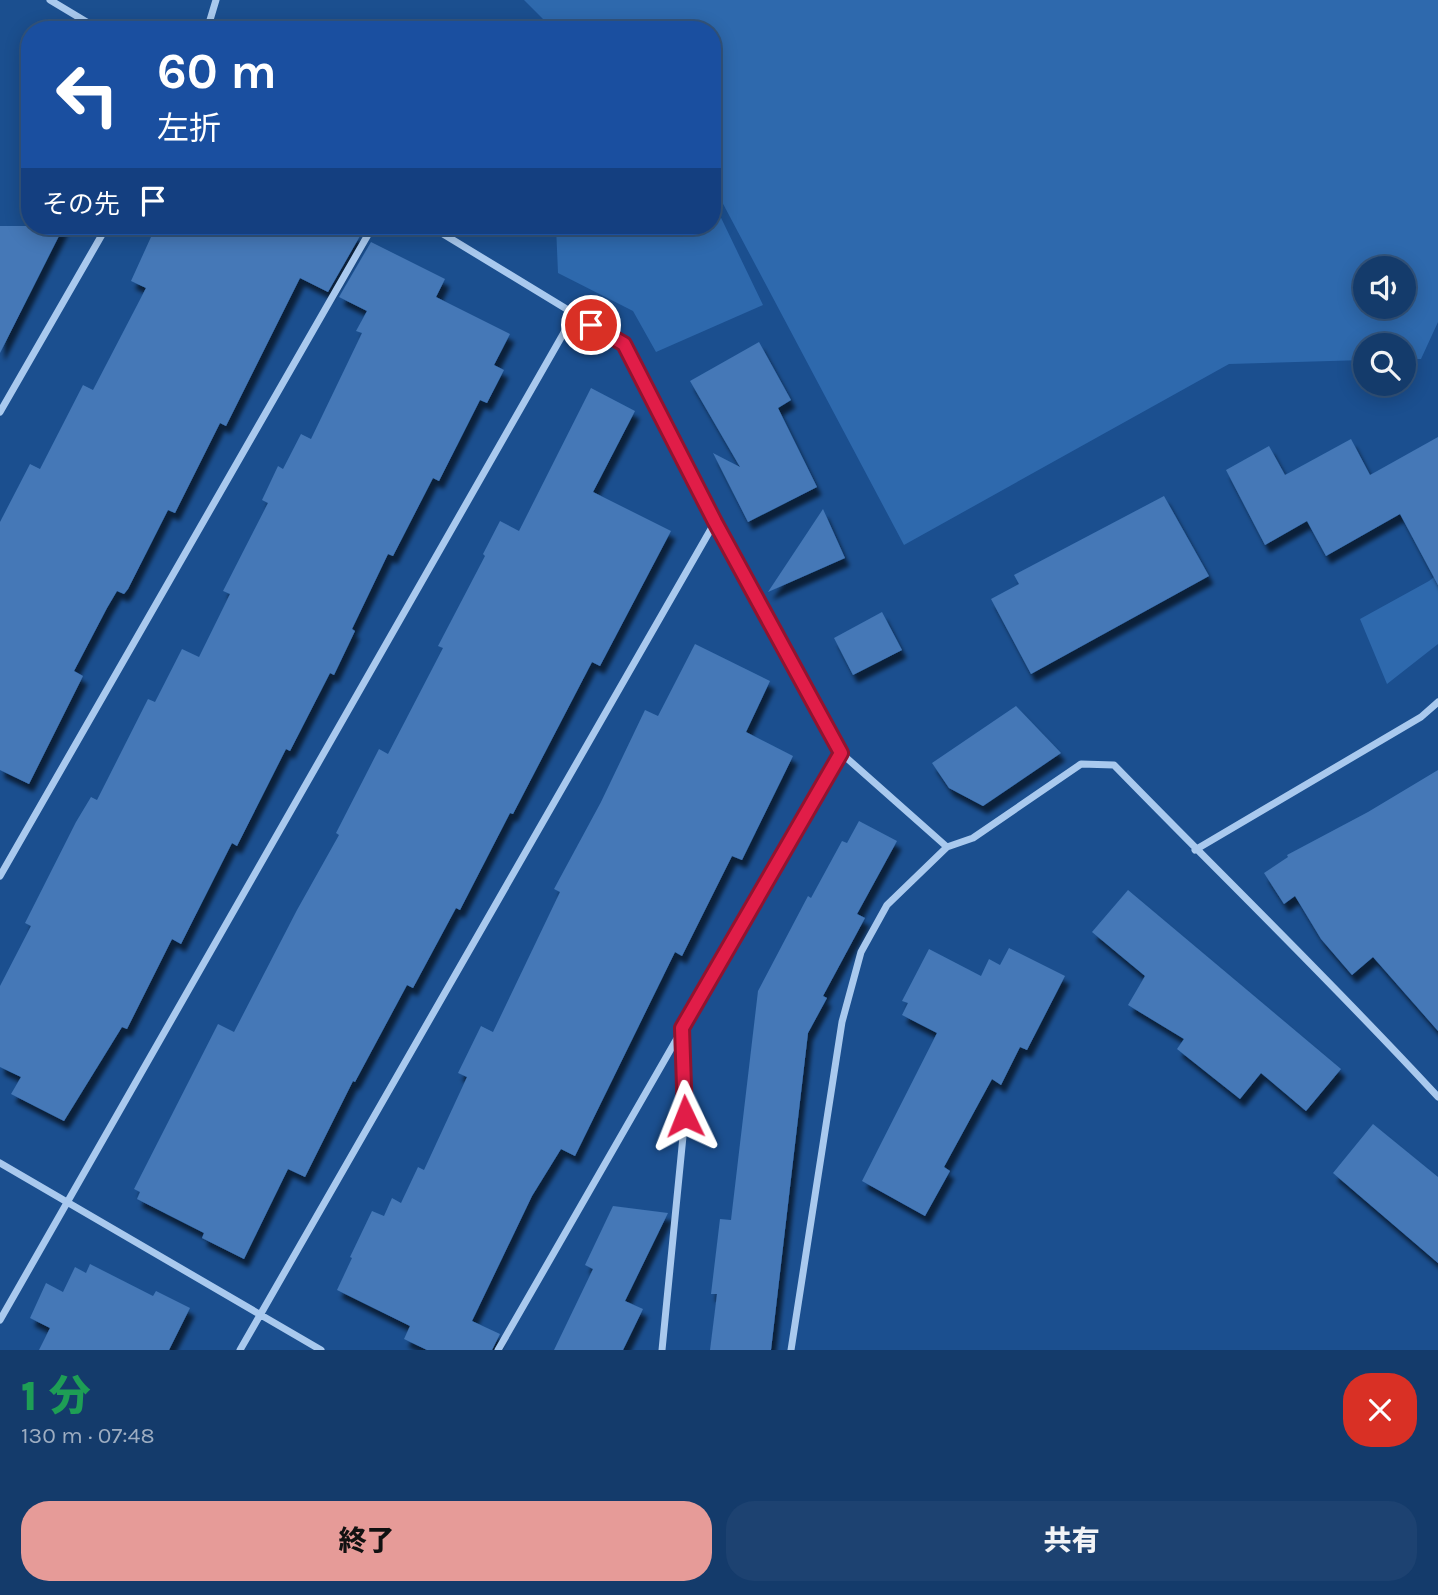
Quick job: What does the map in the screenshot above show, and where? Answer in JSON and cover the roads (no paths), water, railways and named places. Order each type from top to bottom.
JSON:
[{"type":"street","points":[[50,0],[85,21]]},
{"type":"street","points":[[210,21],[216,0]]},
{"type":"street","points":[[0,412],[102,235]]},
{"type":"street","points":[[0,876],[368,235]]},
{"type":"street","points":[[445,235],[624,344],[715,522],[841,753],[947,847]]},
{"type":"street","points":[[0,1320],[574,315]]},
{"type":"street","points":[[240,1350],[715,522]]},
{"type":"street","points":[[1195,850],[1422,717],[1438,702]]},
{"type":"street","points":[[498,1350],[841,753]]},
{"type":"street","points":[[791,1350],[842,1022],[861,952],[887,905],[947,847],[973,838],[1081,764],[1114,765],[1195,850],[1361,1013],[1438,1097]]},
{"type":"street","points":[[662,1350],[685,1116],[682,1028]]},
{"type":"street","points":[[0,1163],[321,1350]]}]
